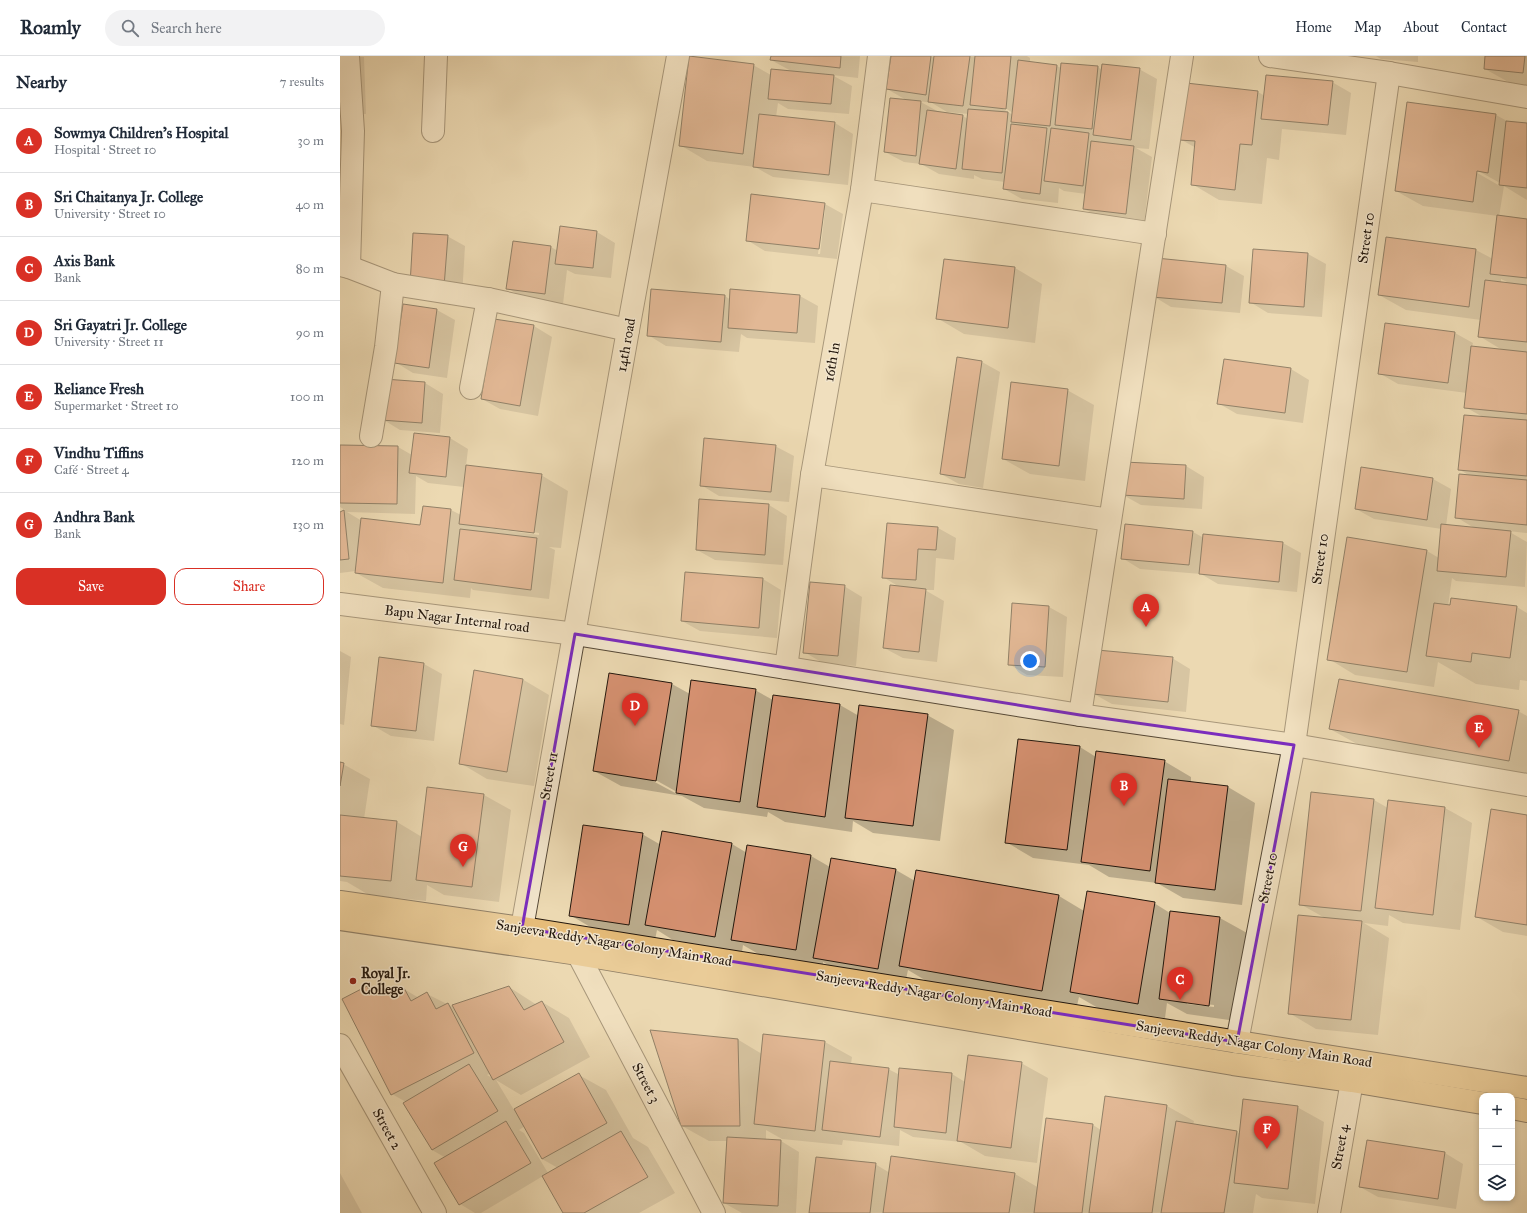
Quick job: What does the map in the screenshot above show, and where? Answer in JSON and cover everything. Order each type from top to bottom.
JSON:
[{"type":"main road","name":"Sanjeeva Reddy Nagar Colony Main Road","points":[[340,902],[523,923],[1237,1042],[1527,1088]]},
{"type":"main road","name":"Sanjeeva Reddy Nagar Colony Main Road","points":[[340,919],[578,954],[1233,1064],[1352,1081],[1479,1102]]},
{"type":"main road","points":[[1515,1109],[1527,1111]]},
{"type":"street","points":[[348,56],[353,131],[344,266],[393,284],[488,299],[628,330]]},
{"type":"street","points":[[433,131],[436,56]]},
{"type":"street","name":"14th road","points":[[575,634],[678,56]]},
{"type":"street","name":"16th ln","points":[[786,668],[812,475],[862,190],[879,56]]},
{"type":"street","points":[[1080,715],[1182,56]]},
{"type":"street","points":[[1270,56],[1389,73],[1527,97]]},
{"type":"street","name":"Street 10","points":[[1237,1042],[1294,745],[1389,73]]},
{"type":"street","points":[[862,190],[1155,234]]},
{"type":"street","points":[[371,436],[386,347],[393,284]]},
{"type":"street","points":[[471,388],[488,299]]},
{"type":"street","points":[[812,475],[1110,520]]},
{"type":"street","name":"Bapu Nagar Internal road","points":[[340,604],[575,634],[1080,715],[1294,745],[1527,785]]},
{"type":"street","name":"Street 11","points":[[523,923],[575,634]]},
{"type":"street","name":"Street 3","points":[[578,954],[714,1213]]},
{"type":"street","name":"Street 2","points":[[340,1045],[435,1213]]},
{"type":"street","name":"Street 4","points":[[1329,1213],[1352,1081]]},
{"type":"highlighted area","points":[[575,634],[1080,715],[1294,745],[1237,1042],[522,928]]},
{"type":"building","points":[[689,56],[754,64],[743,154],[679,146]]},
{"type":"building","points":[[771,56],[841,56],[840,68],[770,60]]},
{"type":"building","points":[[891,56],[931,56],[926,95],[886,89]]},
{"type":"building","points":[[934,56],[970,56],[963,106],[928,102]]},
{"type":"building","points":[[975,56],[1011,56],[1006,109],[970,105]]},
{"type":"building","points":[[1485,56],[1525,56],[1523,73],[1484,69]]},
{"type":"building","points":[[1018,60],[1057,65],[1050,126],[1011,122]]},
{"type":"building","points":[[1061,63],[1098,66],[1092,129],[1055,125]]},
{"type":"building","points":[[1102,64],[1140,68],[1131,140],[1093,135]]},
{"type":"building","points":[[771,69],[834,75],[831,104],[768,99]]},
{"type":"building","points":[[1266,75],[1333,81],[1328,125],[1261,119]]},
{"type":"building","points":[[1186,83],[1258,91],[1252,145],[1240,144],[1235,190],[1191,185],[1195,141],[1179,140]]},
{"type":"building","points":[[890,98],[921,101],[916,156],[884,152]]},
{"type":"building","points":[[1407,102],[1496,114],[1488,173],[1477,171],[1473,202],[1395,191]]},
{"type":"building","points":[[968,109],[1008,112],[1002,173],[962,169]]},
{"type":"building","points":[[927,110],[963,115],[956,169],[919,164]]},
{"type":"building","points":[[759,114],[835,122],[829,175],[753,167]]},
{"type":"building","points":[[1506,121],[1527,123],[1527,188],[1499,185]]},
{"type":"building","points":[[1011,124],[1047,128],[1040,194],[1003,189]]},
{"type":"building","points":[[1051,128],[1089,133],[1083,186],[1044,181]]},
{"type":"building","points":[[1091,141],[1134,146],[1126,214],[1083,209]]},
{"type":"building","points":[[751,194],[825,203],[819,249],[746,241]]},
{"type":"building","points":[[1497,215],[1527,219],[1527,278],[1490,274]]},
{"type":"building","points":[[560,226],[597,231],[593,268],[555,264]]},
{"type":"building","points":[[413,233],[448,235],[444,287],[410,285]]},
{"type":"building","points":[[1386,237],[1476,249],[1469,307],[1378,295]]},
{"type":"building","points":[[513,241],[551,246],[545,294],[506,289]]},
{"type":"building","points":[[1253,249],[1308,253],[1304,307],[1249,303]]},
{"type":"building","points":[[1156,258],[1226,265],[1222,303],[1152,297]]},
{"type":"building","points":[[944,259],[1015,267],[1008,328],[936,319]]},
{"type":"building","points":[[1485,280],[1527,285],[1527,342],[1478,337]]},
{"type":"building","points":[[651,289],[725,295],[721,342],[647,336]]},
{"type":"building","points":[[730,289],[800,295],[797,333],[728,328]]},
{"type":"building","points":[[403,304],[437,309],[429,368],[394,363]]},
{"type":"building","points":[[494,319],[534,325],[520,406],[481,399]]},
{"type":"building","points":[[1385,323],[1455,332],[1448,383],[1378,374]]},
{"type":"building","points":[[1471,346],[1527,352],[1527,414],[1464,408]]},
{"type":"building","points":[[957,357],[982,361],[965,478],[940,474]]},
{"type":"building","points":[[1224,359],[1291,368],[1285,413],[1217,404]]},
{"type":"building","points":[[384,379],[425,382],[422,423],[381,420]]},
{"type":"building","points":[[1011,382],[1068,389],[1059,466],[1002,459]]},
{"type":"building","points":[[1464,415],[1527,420],[1527,476],[1458,470]]},
{"type":"building","points":[[414,433],[450,437],[446,477],[409,473]]},
{"type":"building","points":[[704,438],[776,445],[771,492],[700,486]]},
{"type":"building","points":[[340,445],[398,446],[397,504],[340,503]]},
{"type":"building","points":[[1124,462],[1186,465],[1184,499],[1122,495]]},
{"type":"building","points":[[466,465],[542,474],[534,533],[459,524]]},
{"type":"building","points":[[1361,467],[1433,478],[1427,520],[1355,509]]},
{"type":"building","points":[[1459,474],[1527,480],[1527,525],[1455,518]]},
{"type":"building","points":[[699,499],[769,504],[765,555],[696,550]]},
{"type":"building","points":[[423,506],[451,509],[443,583],[355,573],[361,518],[420,525]]},
{"type":"building","points":[[344,510],[349,559],[340,560],[340,512]]},
{"type":"building","points":[[887,523],[938,527],[936,550],[918,549],[916,580],[882,578]]},
{"type":"building","points":[[1125,524],[1193,531],[1189,565],[1121,559]]},
{"type":"building","points":[[1441,524],[1511,531],[1506,577],[1437,571]]},
{"type":"building","points":[[460,529],[537,538],[531,590],[454,580]]},
{"type":"building","points":[[1203,534],[1283,542],[1279,582],[1199,574]]},
{"type":"building","points":[[1347,537],[1427,550],[1407,672],[1327,660]]},
{"type":"building","points":[[685,572],[763,578],[759,628],[681,621]]},
{"type":"building","points":[[810,582],[845,585],[838,656],[803,653]]},
{"type":"building","points":[[890,585],[926,589],[919,652],[883,648]]},
{"type":"building","points":[[1451,598],[1517,606],[1510,658],[1472,653],[1471,662],[1426,656],[1434,603],[1450,605]]},
{"type":"building","points":[[1012,603],[1049,606],[1045,667],[1008,665]]},
{"type":"building","points":[[1097,650],[1173,657],[1168,702],[1093,694]]},
{"type":"building","points":[[379,657],[424,663],[416,731],[371,726]]},
{"type":"building","points":[[474,670],[523,679],[507,772],[459,764]]},
{"type":"building","points":[[609,673],[672,683],[656,781],[593,771]]},
{"type":"building","points":[[1339,679],[1519,710],[1509,761],[1329,729]]},
{"type":"building","points":[[691,680],[756,689],[740,802],[676,793]]},
{"type":"building","points":[[773,695],[840,704],[825,817],[757,807]]},
{"type":"building","points":[[859,705],[928,714],[913,826],[845,818]]},
{"type":"building","points":[[1018,739],[1080,746],[1067,850],[1005,843]]},
{"type":"building","points":[[1096,751],[1165,760],[1150,871],[1081,862]]},
{"type":"building","points":[[340,762],[344,763],[340,786]]},
{"type":"building","points":[[1168,779],[1228,786],[1215,890],[1155,883]]},
{"type":"building","points":[[427,787],[484,794],[472,887],[416,880]]},
{"type":"building","points":[[1311,792],[1374,799],[1361,911],[1299,905]]},
{"type":"building","points":[[1388,800],[1445,807],[1433,915],[1375,908]]},
{"type":"building","points":[[1491,809],[1527,815],[1527,925],[1475,917]]},
{"type":"building","points":[[340,815],[397,821],[391,881],[340,876]]},
{"type":"building","points":[[583,825],[643,833],[629,925],[569,916]]},
{"type":"building","points":[[662,831],[732,843],[715,937],[645,925]]},
{"type":"building","points":[[747,845],[811,855],[796,950],[731,940]]},
{"type":"building","points":[[831,858],[896,869],[878,969],[813,958]]},
{"type":"building","points":[[916,870],[1059,895],[1042,991],[899,966]]},
{"type":"building","points":[[1087,891],[1155,902],[1138,1004],[1070,992]]},
{"type":"building","points":[[1170,911],[1220,917],[1209,1006],[1159,999]]},
{"type":"building","points":[[1298,915],[1362,921],[1351,1020],[1288,1014]]},
{"type":"building","points":[[367,986],[371,994],[386,986],[390,995],[404,988],[411,1001],[427,992],[436,1009],[448,1003],[474,1053],[391,1095],[342,999]]},
{"type":"building","points":[[509,986],[524,1010],[542,1001],[564,1042],[493,1080],[452,1005]]},
{"type":"building","points":[[650,1030],[738,1039],[740,1126],[681,1126]]},
{"type":"building","points":[[763,1034],[825,1041],[815,1131],[754,1124]]},
{"type":"building","points":[[968,1055],[1022,1062],[1011,1148],[957,1141]]},
{"type":"building","points":[[830,1061],[889,1068],[880,1137],[822,1130]]},
{"type":"building","points":[[469,1064],[498,1111],[432,1150],[403,1103]]},
{"type":"building","points":[[899,1068],[952,1073],[946,1133],[894,1127]]},
{"type":"building","points":[[579,1073],[607,1123],[542,1159],[514,1109]]},
{"type":"building","points":[[1105,1096],[1167,1105],[1152,1213],[1089,1213]]},
{"type":"building","points":[[1243,1099],[1298,1106],[1288,1189],[1234,1183]]},
{"type":"building","points":[[1046,1118],[1093,1124],[1082,1213],[1034,1213]]},
{"type":"building","points":[[506,1121],[531,1163],[459,1205],[434,1163]]},
{"type":"building","points":[[1176,1121],[1237,1131],[1224,1213],[1161,1213]]},
{"type":"building","points":[[621,1131],[648,1177],[584,1213],[563,1213],[542,1176]]},
{"type":"building","points":[[727,1137],[781,1140],[778,1206],[723,1203]]},
{"type":"building","points":[[1367,1140],[1445,1152],[1438,1199],[1359,1187]]},
{"type":"building","points":[[891,1156],[1015,1173],[1009,1213],[883,1213]]},
{"type":"building","points":[[816,1157],[876,1163],[870,1213],[809,1213]]},
{"type":"place","name":"Sowmya Children's Hospital","points":[[1146,627]]},
{"type":"place","name":"Sri Gayatri Jr. College","points":[[635,726]]},
{"type":"place","name":"Reliance Fresh","points":[[1479,748]]},
{"type":"place","name":"Sri Chaitanya Jr. College","points":[[1124,806]]},
{"type":"place","name":"Andhra Bank","points":[[463,867]]},
{"type":"place","name":"Royal Jr. College","points":[[353,981]]},
{"type":"place","name":"Axis Bank","points":[[1180,1000]]},
{"type":"place","name":"Vindhu Tiffins","points":[[1267,1149]]}]
